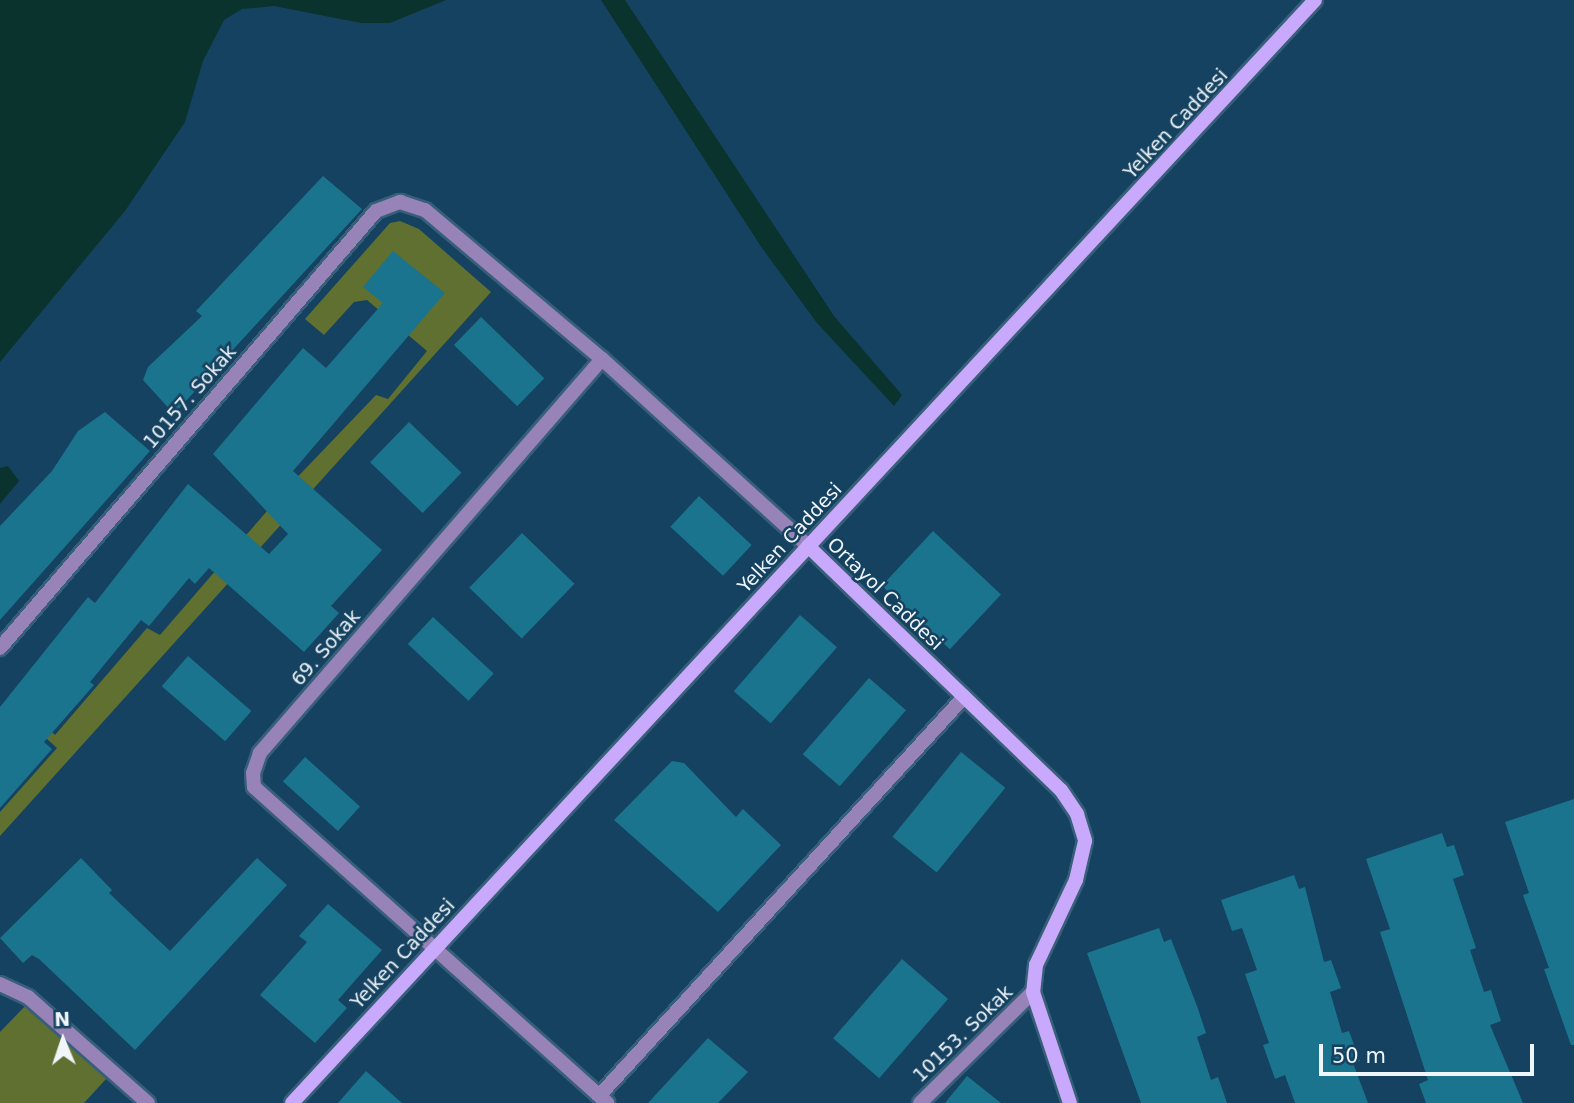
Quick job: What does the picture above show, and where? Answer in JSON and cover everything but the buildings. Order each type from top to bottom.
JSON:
[{"type":"street","name":"Yelken Caddesi","points":[[292,1103],[1315,0]]},
{"type":"street","name":"10157. Sokak","points":[[0,648],[376,211],[401,202],[425,210]]},
{"type":"street","name":"Ortayol Caddesi","points":[[425,210],[602,359],[808,546],[1061,790],[1085,841],[1076,880],[1036,965],[1033,992],[1070,1103]]},
{"type":"street","name":"69. Sokak","points":[[602,359],[260,753],[253,773],[254,787],[431,951],[603,1099]]},
{"type":"street","points":[[603,1099],[964,697]]},
{"type":"street","points":[[0,984],[28,997],[148,1103]]},
{"type":"street","name":"10153. Sokak","points":[[920,1103],[1033,992]]},
{"type":"green space","points":[[400,221],[419,229],[491,292],[0,836],[0,812],[57,748],[6,702],[11,693],[55,735],[147,628],[160,635],[286,489],[376,395],[388,399],[427,351],[367,300],[354,302],[324,335],[305,319],[390,223]]},
{"type":"green space","points":[[28,1003],[107,1078],[84,1103],[0,1103],[0,1032]]},
{"type":"shaded area","points":[[0,0],[446,0],[390,23],[361,23],[274,6],[242,9],[224,20],[203,61],[185,122],[125,211],[0,362]]},
{"type":"shaded area","points":[[601,0],[625,0],[834,316],[902,395],[894,406],[817,323],[762,248]]},
{"type":"shaded area","points":[[8,466],[19,481],[0,504],[0,468]]}]
